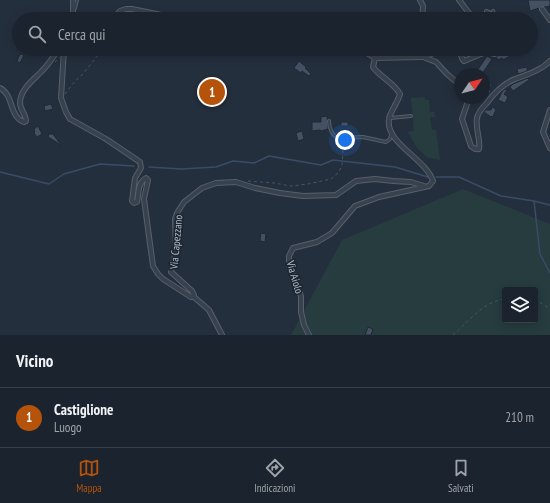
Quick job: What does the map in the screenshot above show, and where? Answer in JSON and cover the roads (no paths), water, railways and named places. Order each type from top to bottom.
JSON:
[{"type":"street","points":[[73,0],[74,11]]},
{"type":"street","points":[[420,0],[423,6],[423,12]]},
{"type":"street","points":[[459,0],[468,12]]},
{"type":"street","points":[[119,12],[126,9],[132,9],[147,12]]},
{"type":"street","points":[[542,9],[550,20]]},
{"type":"street","points":[[0,88],[7,94],[18,118],[24,122],[26,121],[26,118],[20,108],[21,97],[29,83],[54,56]]},
{"type":"street","name":"Via Capezzano","points":[[64,56],[61,98],[66,112],[70,119],[106,139],[140,162],[141,168],[136,178],[132,201],[134,203],[137,202],[140,184],[146,178],[148,180],[144,199],[153,266],[163,279],[188,295],[194,297]]},
{"type":"street","points":[[372,56],[375,58],[422,56],[436,62],[454,79]]},
{"type":"street","points":[[462,56],[464,61],[476,56]]},
{"type":"street","points":[[375,58],[374,67],[377,72],[392,83],[400,94],[389,118],[389,127],[396,140],[431,174],[433,180],[429,186],[424,186]]},
{"type":"street","points":[[490,99],[507,83],[514,79],[533,73],[545,66],[550,61]]},
{"type":"street","points":[[466,104],[462,119],[471,146],[477,150],[480,146],[477,132],[477,118],[480,111],[486,104]]},
{"type":"street","points":[[550,110],[543,132],[550,148]]},
{"type":"street","name":"Via Capezzano","points":[[194,297],[192,291],[171,272],[171,269],[176,251],[177,213],[184,202],[202,188],[216,183],[236,182],[255,188],[280,193],[303,196],[329,196],[336,195],[356,182],[375,179],[411,182],[424,186]]},
{"type":"street","name":"Via Aiolo","points":[[309,335],[304,325],[301,312],[301,296],[295,277],[289,265],[289,256],[293,248],[317,242],[332,233],[355,206],[379,196],[424,186]]},
{"type":"street","points":[[194,297],[209,310],[222,335]]},
{"type":"lane","points":[[74,11],[77,0]]},
{"type":"lane","points":[[389,118],[411,116]]},
{"type":"lane","points":[[329,121],[330,128],[336,137],[339,138],[363,137],[386,142],[390,140],[392,134]]},
{"type":"waterway","points":[[149,167],[181,169],[216,167],[233,161],[254,163],[269,156],[321,165],[333,160],[395,167],[428,177]]},
{"type":"waterway","points":[[0,172],[49,184],[64,174],[100,164],[134,166]]},
{"type":"waterway","points":[[436,177],[459,177],[501,196],[550,205]]},
{"type":"waterway","points":[[534,201],[540,254],[550,273]]},
{"type":"place","name":"Castiglione","points":[[212,92]]}]
